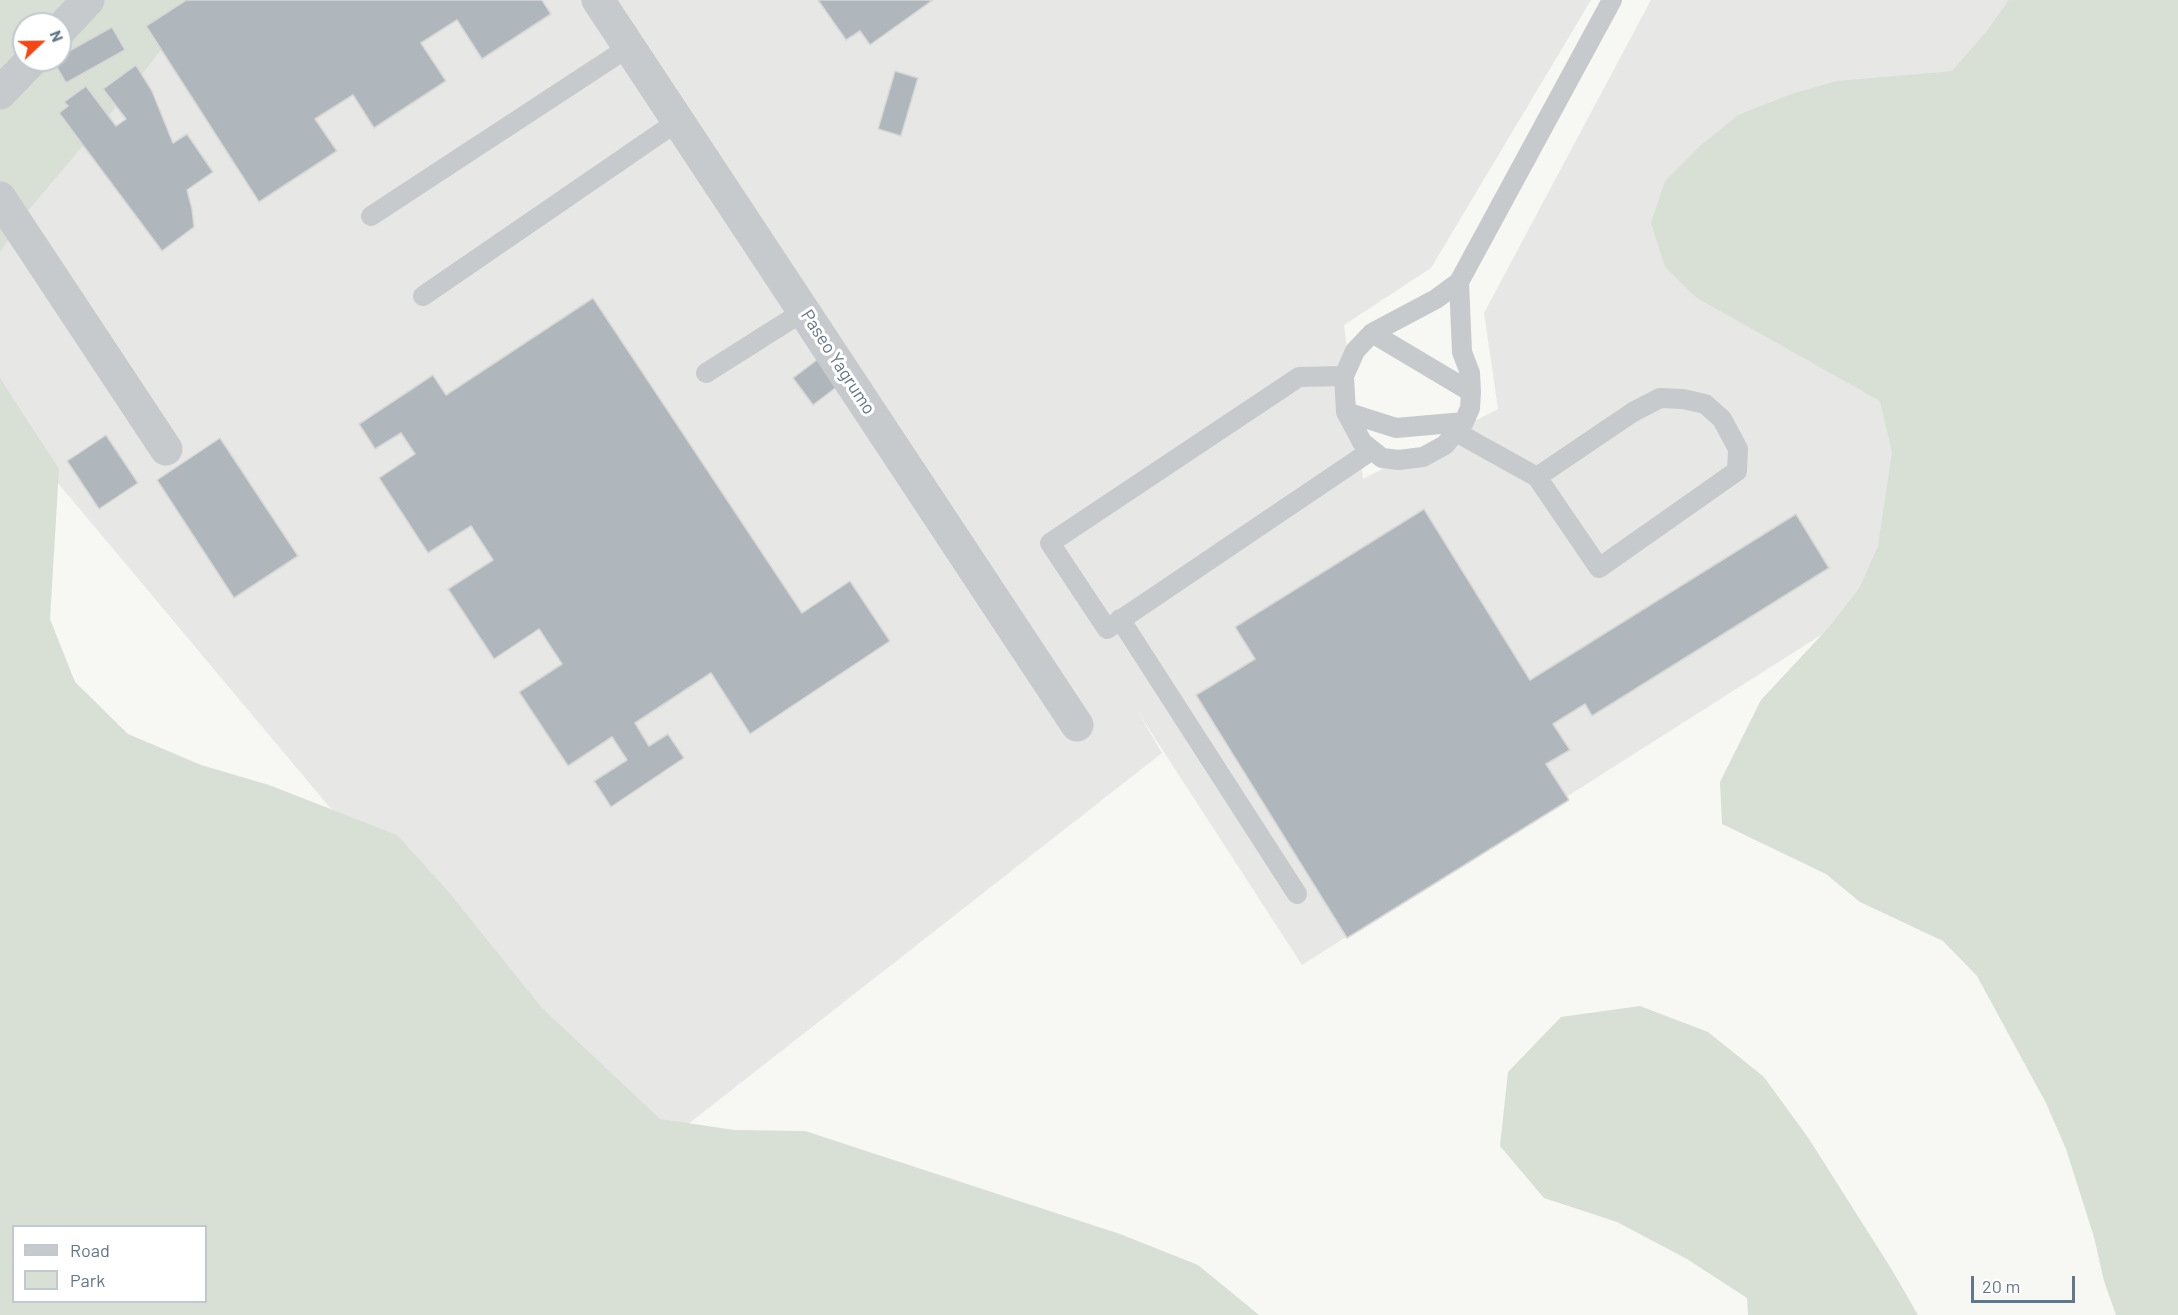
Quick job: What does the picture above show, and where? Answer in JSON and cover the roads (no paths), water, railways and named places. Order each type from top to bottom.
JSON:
[{"type":"street","points":[[72,17],[88,0]]},
{"type":"street","name":"Paseo Yagrumo","points":[[598,0],[1077,725]]},
{"type":"street","points":[[0,93],[20,72]]},
{"type":"street","points":[[0,198],[166,449]]},
{"type":"lane","points":[[1460,282],[1462,352],[1470,373],[1472,392],[1470,408],[1460,427],[1445,445],[1423,457],[1399,460],[1382,458],[1362,442],[1346,412],[1344,376],[1355,351],[1372,333],[1436,298],[1460,282],[1612,0]]},
{"type":"lane","points":[[371,216],[629,47]]},
{"type":"lane","points":[[423,297],[678,121]]},
{"type":"lane","points":[[706,373],[804,311]]},
{"type":"lane","points":[[1372,333],[1472,392]]},
{"type":"lane","points":[[1344,376],[1299,377],[1050,543],[1107,629],[1372,450]]},
{"type":"lane","points":[[1346,412],[1396,428],[1460,427],[1537,477],[1599,568],[1737,471],[1737,449],[1722,418],[1705,404],[1683,399],[1660,398],[1633,412],[1537,477]]},
{"type":"lane","points":[[1120,619],[1298,894]]}]
